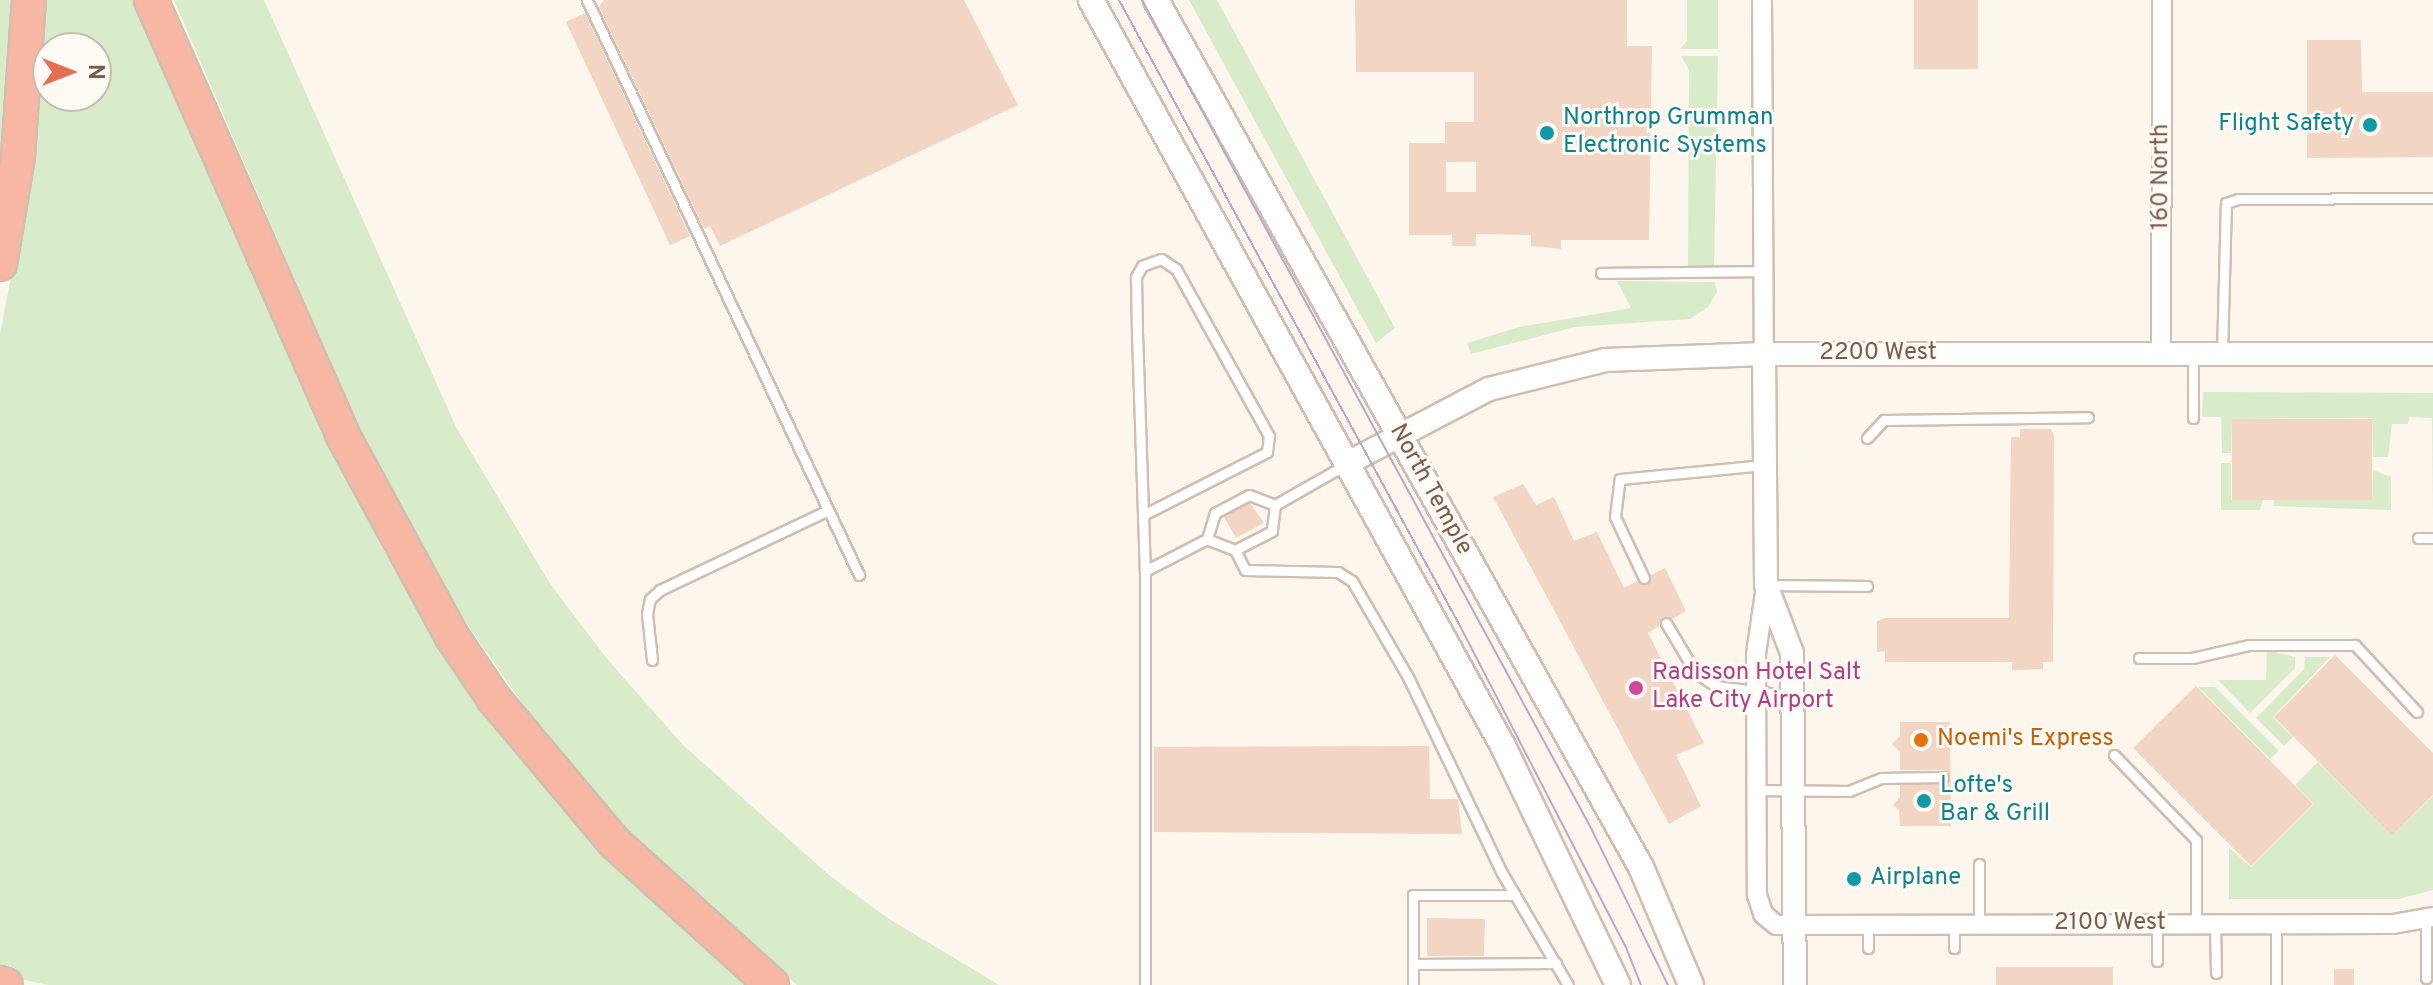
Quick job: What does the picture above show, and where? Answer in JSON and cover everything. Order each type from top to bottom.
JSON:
[{"type":"highway","points":[[0,264],[18,156],[29,0]]},
{"type":"highway","points":[[151,0],[342,434],[451,635],[494,699],[614,842],[772,985]]},
{"type":"main road","points":[[1091,0],[1503,746],[1618,985]]},
{"type":"main road","name":"North Temple","points":[[1156,0],[1641,867],[1691,985]]},
{"type":"street","points":[[1762,0],[1766,585],[1756,695],[1759,905],[1776,925],[1795,925]]},
{"type":"street","name":"160 North","points":[[2161,354],[2162,0]]},
{"type":"street","name":"2200 West","points":[[1346,464],[1398,434],[1489,389],[1571,365],[1639,356],[2433,354]]},
{"type":"street","points":[[1766,585],[1792,653],[1795,985]]},
{"type":"street","name":"2100 West","points":[[1795,925],[2276,924],[2429,919]]},
{"type":"lane","points":[[587,0],[826,511],[859,575]]},
{"type":"lane","points":[[2222,354],[2226,203],[2238,199],[2433,198]]},
{"type":"lane","points":[[1143,515],[1267,452],[1269,436],[1176,269],[1161,259],[1142,266],[1136,277],[1143,515],[1145,571],[1145,985]]},
{"type":"lane","points":[[1601,273],[1763,271]]},
{"type":"lane","points":[[2193,354],[2193,418]]},
{"type":"lane","points":[[1867,438],[1884,420],[2088,417]]},
{"type":"lane","points":[[1275,505],[1346,464]]},
{"type":"lane","points":[[1644,578],[1615,517],[1620,479],[1764,465]]},
{"type":"lane","points":[[1145,571],[1207,539],[1215,513],[1231,504],[1249,495],[1275,505]]},
{"type":"lane","points":[[1235,550],[1272,531],[1275,505]]},
{"type":"lane","points":[[652,660],[647,614],[650,599],[660,590],[826,511]]},
{"type":"lane","points":[[2418,538],[2433,538]]},
{"type":"lane","points":[[1207,539],[1235,550],[1245,570],[1338,572],[1352,581],[1409,679],[1515,895],[1568,985]]},
{"type":"lane","points":[[1766,585],[1867,586]]},
{"type":"lane","points":[[1666,623],[1695,672],[1716,686],[1756,695],[1794,696]]},
{"type":"lane","points":[[2139,658],[2192,658],[2249,645],[2355,645],[2417,712]]},
{"type":"lane","points":[[2114,755],[2196,840],[2196,924]]},
{"type":"lane","points":[[1756,790],[1849,791],[1882,778],[1943,777]]},
{"type":"lane","points":[[1979,864],[1979,924]]},
{"type":"lane","points":[[1413,985],[1413,895],[1515,895]]},
{"type":"lane","points":[[2426,978],[2429,919]]},
{"type":"lane","points":[[1868,923],[1868,948]]},
{"type":"lane","points":[[1954,924],[1954,948]]},
{"type":"lane","points":[[2157,924],[2157,961]]},
{"type":"lane","points":[[2215,924],[2216,973]]},
{"type":"lane","points":[[2276,924],[2276,985]]},
{"type":"lane","points":[[1413,964],[1556,963]]},
{"type":"green space","points":[[0,0],[18,0],[0,217]]},
{"type":"green space","points":[[42,0],[142,0],[313,404],[381,546],[434,638],[485,712],[618,871],[750,985],[48,985],[0,975],[0,334],[30,179],[38,112],[112,112],[112,32],[41,32]]},
{"type":"green space","points":[[174,0],[264,0],[457,429],[551,585],[608,660],[683,745],[829,875],[886,917],[999,985],[797,985],[651,854],[560,758],[435,578],[359,429]]},
{"type":"green space","points":[[1189,0],[1217,0],[1395,328],[1376,343]]},
{"type":"green space","points":[[1687,0],[1718,0],[1718,49],[1680,49],[1687,41]]},
{"type":"green space","points":[[1681,56],[1718,56],[1714,267],[1688,267],[1689,70]]},
{"type":"green space","points":[[1617,281],[1715,282],[1717,292],[1708,307],[1690,319],[1575,327],[1471,354],[1467,343],[1519,327],[1631,308]]},
{"type":"green space","points":[[2203,392],[2433,393],[2433,519],[2432,418],[2409,417],[2408,424],[2392,424],[2388,457],[2373,457],[2372,418],[2232,419],[2231,453],[2222,453],[2221,417],[2202,417]]},
{"type":"green space","points":[[2221,463],[2231,463],[2231,500],[2263,500],[2260,510],[2221,510]]},
{"type":"green space","points":[[2373,470],[2391,477],[2391,510],[2274,506],[2274,500],[2372,500]]},
{"type":"green space","points":[[2267,650],[2295,657],[2295,668],[2250,713],[2218,680],[2266,680]]},
{"type":"green space","points":[[2305,657],[2330,657],[2273,717],[2293,737],[2284,746],[2256,718],[2304,669]]},
{"type":"green space","points":[[2198,687],[2215,687],[2279,751],[2270,759]]},
{"type":"green space","points":[[2318,762],[2392,836],[2433,796],[2433,890],[2398,899],[2229,899],[2229,847],[2251,867],[2314,804],[2295,785]]},
{"type":"building","points":[[604,0],[964,0],[1018,105],[720,246],[710,226],[704,229],[599,7]]},
{"type":"building","name":"Northrop Grumman Electronic Systems","points":[[1355,0],[1627,0],[1627,46],[1652,46],[1649,240],[1561,240],[1561,249],[1531,246],[1531,235],[1476,234],[1476,246],[1452,246],[1452,235],[1409,235],[1409,143],[1445,143],[1445,122],[1474,122],[1474,72],[1356,72]],"holes":[[[1446,162],[1476,162],[1476,192],[1446,192]]]},
{"type":"building","points":[[1914,0],[1978,0],[1978,69],[1914,69]]},
{"type":"building","points":[[585,13],[690,236],[670,245],[566,22]]},
{"type":"building","name":"Flight Safety","points":[[2307,40],[2361,40],[2362,92],[2433,92],[2433,157],[2307,158]]},
{"type":"building","points":[[2232,419],[2372,419],[2372,500],[2232,500]]},
{"type":"building","points":[[2020,429],[2051,429],[2054,437],[2053,662],[2043,662],[2043,669],[2012,670],[2012,662],[1885,662],[1885,651],[1877,652],[1877,621],[1885,618],[2009,618],[2011,437],[2020,437]]},
{"type":"building","name":"Radisson Hotel Salt Lake City Airport","points":[[1523,484],[1536,505],[1554,497],[1574,541],[1597,532],[1624,588],[1637,581],[1646,585],[1651,575],[1665,568],[1686,611],[1672,619],[1662,617],[1659,626],[1648,633],[1704,743],[1676,755],[1701,806],[1669,824],[1493,497]]},
{"type":"building","points":[[1250,503],[1264,523],[1236,538],[1224,517]]},
{"type":"building","points":[[2335,655],[2433,753],[2433,795],[2392,836],[2274,717]]},
{"type":"building","points":[[2196,686],[2313,804],[2251,866],[2133,748]]},
{"type":"building","points":[[1900,722],[1950,722],[1951,826],[1900,826],[1899,810],[1893,805],[1900,797],[1900,785],[1943,784],[1950,778],[1944,770],[1900,770],[1900,752],[1892,744],[1900,736]]},
{"type":"building","points":[[1429,746],[1430,799],[1458,799],[1462,834],[1154,832],[1154,747]]},
{"type":"building","points":[[1427,918],[1485,919],[1484,956],[1427,956]]},
{"type":"building","points":[[1996,967],[2113,967],[2113,985],[1996,985]]},
{"type":"building","points":[[2334,969],[2354,969],[2354,985],[2334,985]]},
{"type":"tram line","points":[[1119,0],[1459,624],[1625,945],[1641,985]]},
{"type":"tram line","points":[[1142,0],[1592,830],[1668,985]]},
{"type":"place","name":"Flight Safety","points":[[2370,125]]},
{"type":"place","name":"Northrop Grumman Electronic Systems","points":[[1547,133]]},
{"type":"place","name":"Radisson Hotel Salt Lake City Airport","points":[[1636,688]]},
{"type":"place","name":"Noemi's Express","points":[[1921,740]]},
{"type":"place","name":"Lofte's Bar & Grill","points":[[1924,801]]},
{"type":"place","name":"Airplane","points":[[1854,879]]}]
